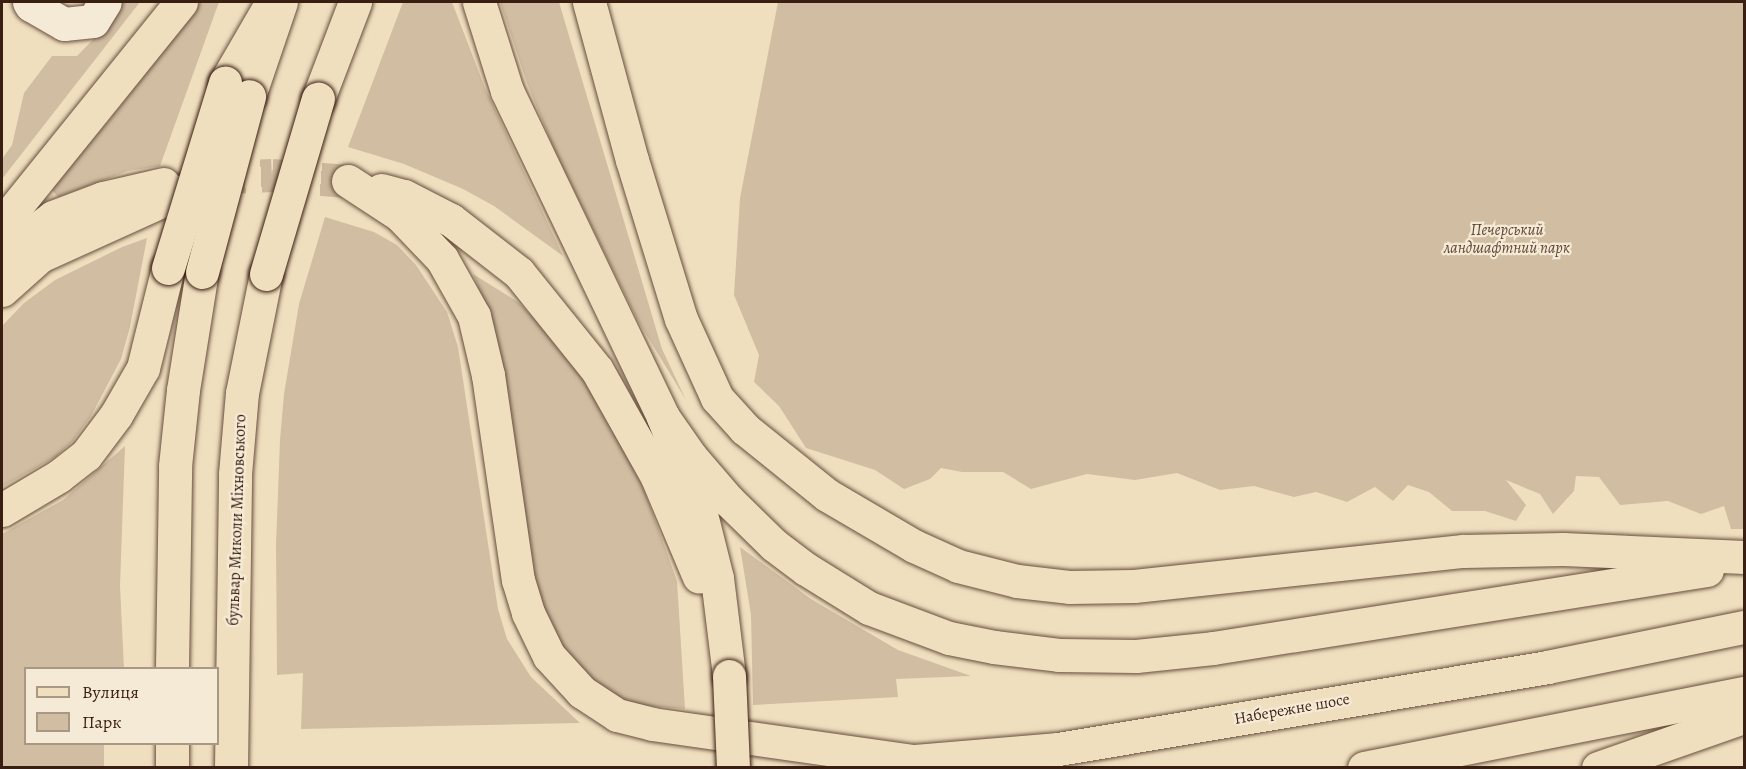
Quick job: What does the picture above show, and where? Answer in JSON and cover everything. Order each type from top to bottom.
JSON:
[{"type":"main road","points":[[2,224],[182,2]]},
{"type":"main road","points":[[2,510],[59,476],[86,455],[116,415],[143,368],[168,268],[272,2]]},
{"type":"main road","points":[[172,667],[175,466],[183,390],[202,272],[237,90],[281,2]]},
{"type":"main road","name":"бульвар Миколи Міхновського","points":[[231,758],[235,474],[242,393],[266,274],[318,99],[356,2]]},
{"type":"main road","points":[[479,2],[507,91],[663,417],[701,514],[717,578],[729,676],[733,768]]},
{"type":"main road","points":[[589,2],[632,160],[681,319],[700,366],[717,398],[745,429],[827,495],[914,546],[958,566],[1017,581],[1069,587],[1134,586],[1462,551],[1563,549],[1744,557]]},
{"type":"main road","points":[[2,256],[53,218],[103,198],[156,185],[212,178],[40,256],[2,290]]},
{"type":"main road","points":[[729,676],[693,559],[657,477],[597,370],[519,273],[451,220],[404,196],[348,181],[400,215],[442,259],[474,316],[488,375],[518,580],[528,613],[549,656],[582,692],[617,715],[652,724],[911,761]]},
{"type":"main road","points":[[663,417],[691,457],[728,500],[774,545],[806,569],[869,608],[949,638],[994,647],[1059,655],[1136,656],[1213,648],[1519,598],[1744,565]]},
{"type":"main road","name":"Набережне шосе","points":[[835,768],[1058,749],[1547,667],[1744,627]]},
{"type":"main road","points":[[1364,768],[1744,693]]},
{"type":"main road","points":[[1598,768],[1744,717]]},
{"type":"street","points":[[29,2],[64,24],[93,21],[105,2]]},
{"type":"green space","points":[[122,2],[140,2],[2,179],[2,159],[12,145],[24,93],[52,56],[77,56],[113,19]]},
{"type":"green space","points":[[201,2],[219,2],[160,166],[128,171],[58,197],[51,189],[110,119]]},
{"type":"green space","points":[[403,2],[452,2],[485,88],[563,256],[494,206],[463,189],[404,164],[348,147]]},
{"type":"green space","points":[[500,2],[559,2],[662,349],[686,400],[638,321],[554,149],[527,83]]},
{"type":"green space","name":"Печерський ландшафтний парк","points":[[778,2],[1744,2],[1744,529],[1731,529],[1724,506],[1701,514],[1668,501],[1620,505],[1599,477],[1576,476],[1574,491],[1553,514],[1540,494],[1506,480],[1526,505],[1516,521],[1485,511],[1452,511],[1429,492],[1408,485],[1393,501],[1375,487],[1347,502],[1316,492],[1294,497],[1254,486],[1220,490],[1177,473],[1135,480],[1087,474],[1031,489],[1003,472],[962,472],[941,468],[930,479],[904,489],[875,470],[806,448],[779,406],[754,382],[759,355],[734,295],[740,198]]},
{"type":"green space","points":[[325,217],[374,232],[397,245],[416,265],[447,312],[458,347],[498,609],[507,639],[531,677],[580,723],[301,729],[303,673],[277,675],[276,544],[280,440],[284,394],[299,304]]},
{"type":"green space","points":[[147,238],[130,327],[121,359],[91,416],[73,441],[55,457],[2,487],[2,326],[24,303],[55,280],[122,247]]},
{"type":"green space","points":[[473,274],[518,302],[567,352],[625,446],[646,495],[677,581],[685,709],[648,706],[616,698],[573,666],[540,611],[486,307]]},
{"type":"green space","points":[[125,446],[120,586],[124,667],[24,667],[24,745],[104,745],[104,767],[2,767],[2,534],[63,500]]},
{"type":"green space","points":[[740,547],[811,599],[898,650],[971,676],[896,679],[898,697],[753,705],[751,615]]},
{"type":"tunnel","points":[[212,178],[272,175],[348,181]]}]
